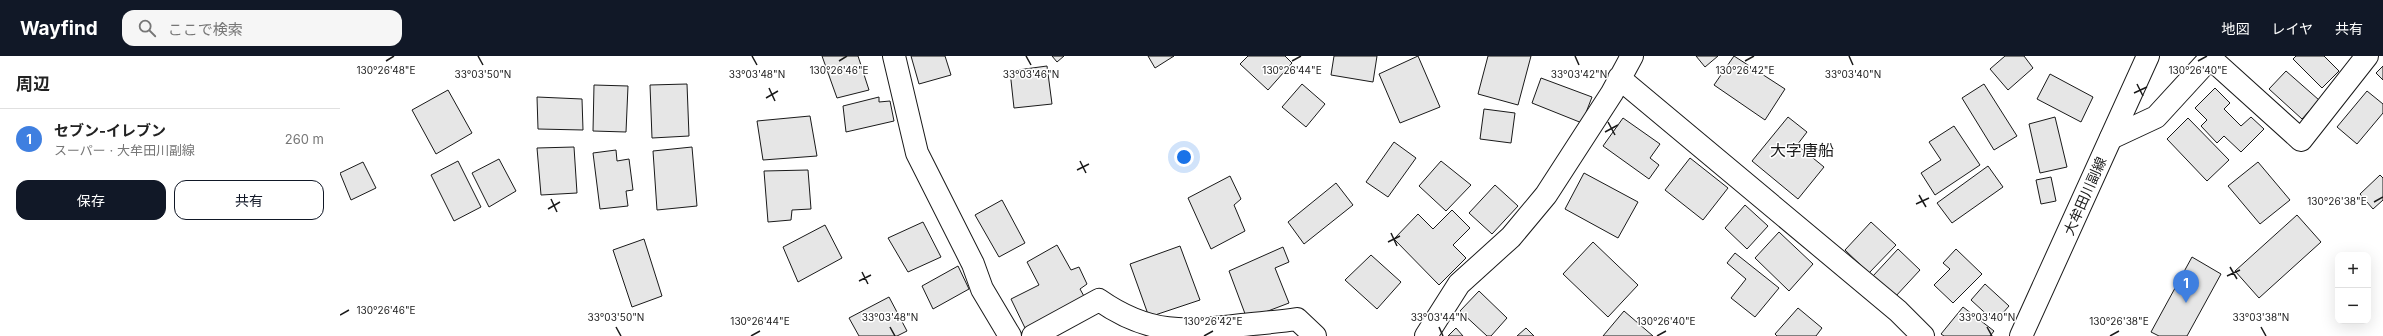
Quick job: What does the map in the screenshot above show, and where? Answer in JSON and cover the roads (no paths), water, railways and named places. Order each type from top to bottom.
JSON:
[{"type":"street","points":[[894,56],[917,153],[973,264],[982,289],[1010,336]]},
{"type":"street","points":[[1426,336],[1459,284],[1511,237],[1546,195],[1632,56]]},
{"type":"street","name":"大牟田川副線","points":[[2021,336],[2148,56]]},
{"type":"street","points":[[2111,138],[2156,117],[2210,57],[2301,140],[2367,56]]},
{"type":"street","points":[[1619,78],[1898,310],[1923,336]]},
{"type":"street","points":[[1033,336],[1100,300],[1121,316],[1171,330],[1201,330],[1297,319],[1315,336]]},
{"type":"place","name":"セブン-イレブン","points":[[2186,303]]},
{"type":"district","name":"大字唐船","points":[[1802,150]]}]
